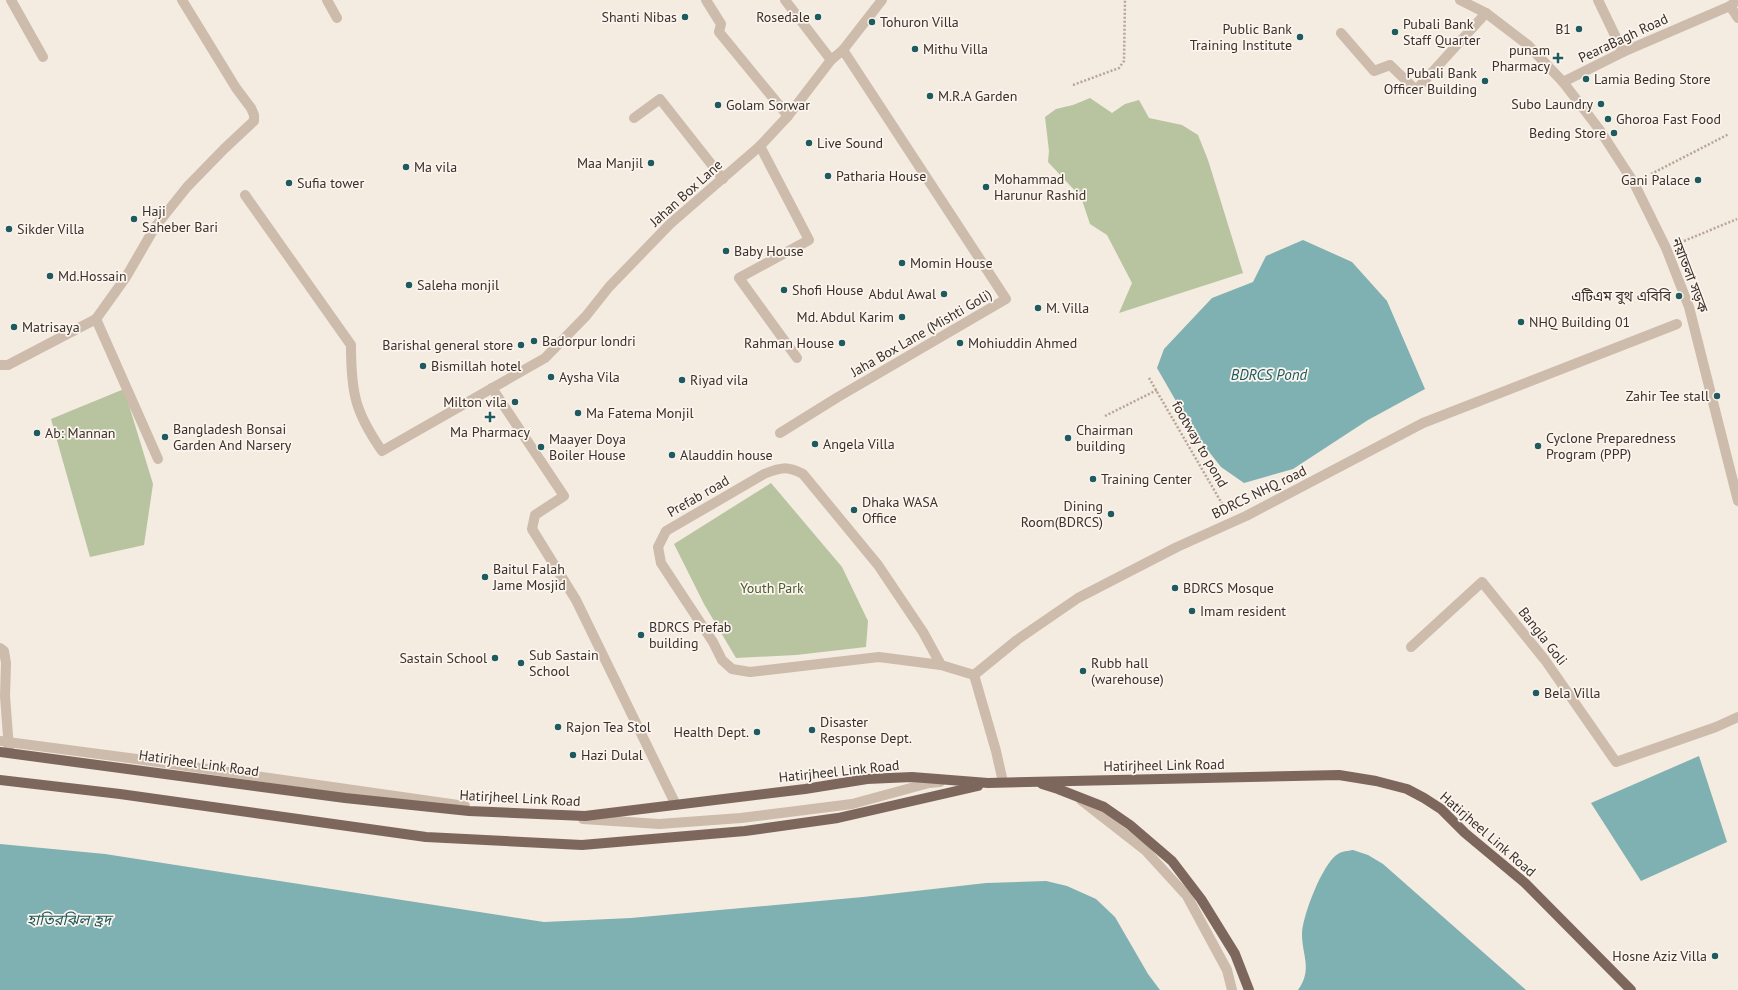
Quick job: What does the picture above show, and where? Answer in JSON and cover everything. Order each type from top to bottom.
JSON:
[{"type":"main road","name":"Hatirjheel Link Road","points":[[5,752],[345,798],[470,811],[585,816],[805,789],[867,779],[912,778],[988,783],[1339,776],[1376,781],[1407,789],[1441,809],[1465,833],[1525,883],[1631,990]]},
{"type":"main road","points":[[0,780],[120,794],[426,838],[582,845],[745,831],[838,818],[988,783]]},
{"type":"main road","points":[[1032,782],[1058,789],[1104,807],[1130,825],[1172,861],[1201,899],[1235,954],[1248,987]]},
{"type":"street","points":[[11,0],[43,57]]},
{"type":"street","points":[[0,365],[8,365],[96,318],[126,276],[156,227],[187,187],[254,121],[254,115],[251,108],[236,88],[182,0]]},
{"type":"street","points":[[327,0],[337,18]]},
{"type":"street","points":[[706,0],[721,24],[719,32],[788,116]]},
{"type":"street","points":[[785,0],[831,60]]},
{"type":"street","name":"Jahan Box Lane","points":[[245,195],[351,345],[351,374],[355,403],[367,429],[382,451],[545,358],[586,316],[609,287],[670,224],[760,146],[788,116],[831,60],[843,50],[882,0]]},
{"type":"street","name":"নয়াতলা সড়ক","points":[[1460,0],[1486,13],[1528,45],[1563,82],[1600,129],[1634,183],[1666,248],[1689,306],[1738,501]]},
{"type":"street","points":[[1598,0],[1623,52]]},
{"type":"street","points":[[1734,3],[1738,18]]},
{"type":"street","name":"PearaBagh Road","points":[[1563,82],[1623,52],[1734,3]]},
{"type":"street","points":[[1341,33],[1374,71],[1390,65],[1416,90],[1486,13]]},
{"type":"street","name":"Jaha Box Lane (Mishti Goli)","points":[[780,432],[1006,300],[843,50]]},
{"type":"street","points":[[634,118],[660,99],[723,179]]},
{"type":"street","points":[[760,146],[809,240],[739,278],[797,358]]},
{"type":"street","points":[[96,318],[158,459]]},
{"type":"street","name":"BDRCS NHQ road","points":[[974,675],[1017,640],[1078,598],[1177,547],[1246,516],[1423,423],[1677,324]]},
{"type":"street","points":[[492,388],[564,496],[534,515],[532,529],[576,600],[676,805]]},
{"type":"street","name":"Prefab road","points":[[941,665],[923,632],[878,565],[803,474],[790,468],[778,468],[764,474],[666,532],[658,547],[661,563],[713,642],[722,660],[732,669],[750,672],[879,657],[941,665],[974,675]]},
{"type":"street","name":"Bangla Goli","points":[[1410,647],[1482,582],[1545,660],[1616,762],[1716,727],[1738,717]]},
{"type":"street","points":[[0,648],[4,651],[6,663],[5,752]]},
{"type":"street","points":[[974,675],[996,751],[1003,782]]},
{"type":"street","points":[[0,741],[151,761],[519,815],[660,824],[741,818],[852,804],[929,783],[1006,779],[1059,785],[1096,810],[1145,850],[1187,896],[1227,970],[1232,990]]},
{"type":"path","points":[[1073,85],[1119,68],[1124,62],[1124,0]]},
{"type":"path","points":[[1634,183],[1729,134]]},
{"type":"path","points":[[1666,248],[1737,219]]},
{"type":"path","name":"footway to pond","points":[[1149,378],[1232,521]]},
{"type":"path","points":[[1105,416],[1157,390]]},
{"type":"green space","points":[[1090,98],[1112,113],[1125,104],[1139,100],[1149,118],[1182,125],[1198,135],[1208,160],[1243,273],[1119,313],[1132,283],[1107,235],[1090,224],[1081,197],[1048,162],[1049,151],[1045,117],[1056,109],[1073,105]]},
{"type":"green space","points":[[124,389],[153,484],[144,545],[90,557],[51,419]]},
{"type":"green space","name":"Youth Park","points":[[771,483],[842,567],[868,621],[866,647],[796,655],[736,658],[704,604],[674,544]]},
{"type":"water","name":"BDRCS Pond","points":[[1303,240],[1352,262],[1387,301],[1425,389],[1368,420],[1293,469],[1244,483],[1221,467],[1195,434],[1157,368],[1164,349],[1212,298],[1253,282],[1266,256]]},
{"type":"water","points":[[1699,756],[1727,842],[1641,881],[1591,803]]},
{"type":"water","name":"হাতিরঝিল হ্রদ","points":[[0,844],[105,854],[544,922],[631,918],[863,897],[986,883],[1046,881],[1067,886],[1096,899],[1115,917],[1148,974],[1160,990],[0,990]]},
{"type":"water","points":[[1353,850],[1368,855],[1383,864],[1526,990],[1298,990],[1305,975],[1306,969],[1302,934],[1309,903],[1320,878],[1332,859],[1341,852]]},
{"type":"place","name":"Shanti Nibas","points":[[685,17]]},
{"type":"place","name":"Rosedale","points":[[818,17]]},
{"type":"place","name":"Tohuron Villa","points":[[872,22]]},
{"type":"place","name":"B1","points":[[1579,29]]},
{"type":"place","name":"Pubali Bank Staff Quarter","points":[[1395,32]]},
{"type":"place","name":"Public Bank Training Institute","points":[[1300,37]]},
{"type":"place","name":"Mithu Villa","points":[[915,49]]},
{"type":"place","name":"punam Pharmacy","points":[[1558,58]]},
{"type":"place","name":"Lamia Beding Store","points":[[1586,79]]},
{"type":"place","name":"Pubali Bank Officer Building","points":[[1485,81]]},
{"type":"place","name":"M.R.A Garden","points":[[930,96]]},
{"type":"place","name":"Subo Laundry","points":[[1601,104]]},
{"type":"place","name":"Golam Sorwar","points":[[718,105]]},
{"type":"place","name":"Ghoroa Fast Food","points":[[1608,119]]},
{"type":"place","name":"Beding Store","points":[[1614,133]]},
{"type":"place","name":"Live Sound","points":[[809,143]]},
{"type":"place","name":"Maa Manjil","points":[[651,163]]},
{"type":"place","name":"Ma vila","points":[[406,167]]},
{"type":"place","name":"Patharia House","points":[[828,176]]},
{"type":"place","name":"Gani Palace","points":[[1698,180]]},
{"type":"place","name":"Sufia tower","points":[[289,183]]},
{"type":"place","name":"Mohammad Harunur Rashid","points":[[986,187]]},
{"type":"place","name":"Haji Saheber Bari","points":[[134,219]]},
{"type":"place","name":"Sikder Villa","points":[[9,229]]},
{"type":"place","name":"Baby House","points":[[726,251]]},
{"type":"place","name":"Momin House","points":[[902,263]]},
{"type":"place","name":"Md.Hossain","points":[[50,276]]},
{"type":"place","name":"Saleha monjil","points":[[409,285]]},
{"type":"place","name":"Shofi House","points":[[784,290]]},
{"type":"place","name":"Abdul Awal","points":[[944,294]]},
{"type":"place","name":"এটিএম বুথ এবিবি","points":[[1679,296]]},
{"type":"place","name":"M. Villa","points":[[1038,308]]},
{"type":"place","name":"Md. Abdul Karim","points":[[902,317]]},
{"type":"place","name":"NHQ Building 01","points":[[1521,322]]},
{"type":"place","name":"Matrisaya","points":[[14,327]]},
{"type":"place","name":"Badorpur londri","points":[[534,341]]},
{"type":"place","name":"Rahman House","points":[[842,343]]},
{"type":"place","name":"Mohiuddin Ahmed","points":[[960,343]]},
{"type":"place","name":"Barishal general store","points":[[521,345]]},
{"type":"place","name":"Bismillah hotel","points":[[423,366]]},
{"type":"place","name":"Aysha Vila","points":[[551,377]]},
{"type":"place","name":"Riyad vila","points":[[682,380]]},
{"type":"place","name":"Zahir Tee stall","points":[[1717,396]]},
{"type":"place","name":"Milton vila","points":[[515,402]]},
{"type":"place","name":"Ma Fatema Monjil","points":[[578,413]]},
{"type":"place","name":"Ma Pharmacy","points":[[490,417]]},
{"type":"place","name":"Ab: Mannan","points":[[37,433]]},
{"type":"place","name":"Bangladesh Bonsai Garden And Narsery","points":[[165,437]]},
{"type":"place","name":"Chairman building","points":[[1068,438]]},
{"type":"place","name":"Angela Villa","points":[[815,444]]},
{"type":"place","name":"Cyclone Preparedness Program (PPP)","points":[[1538,446]]},
{"type":"place","name":"Maayer Doya Boiler House","points":[[541,447]]},
{"type":"place","name":"Alauddin house","points":[[672,455]]},
{"type":"place","name":"Training Center","points":[[1093,479]]},
{"type":"place","name":"Dhaka WASA Office","points":[[854,510]]},
{"type":"place","name":"Dining Room(BDRCS)","points":[[1111,514]]},
{"type":"place","name":"Baitul Falah Jame Mosjid","points":[[485,577]]},
{"type":"place","name":"BDRCS Mosque","points":[[1175,588]]},
{"type":"place","name":"Imam resident","points":[[1192,611]]},
{"type":"place","name":"BDRCS Prefab building","points":[[641,635]]},
{"type":"place","name":"Sastain School","points":[[495,658]]},
{"type":"place","name":"Sub Sastain School","points":[[521,663]]},
{"type":"place","name":"Rubb hall (warehouse)","points":[[1083,671]]},
{"type":"place","name":"Bela Villa","points":[[1536,693]]},
{"type":"place","name":"Rajon Tea Stol","points":[[558,727]]},
{"type":"place","name":"Disaster Response Dept.","points":[[812,730]]},
{"type":"place","name":"Health Dept.","points":[[757,732]]},
{"type":"place","name":"Hazi Dulal","points":[[573,755]]},
{"type":"place","name":"Hosne Aziz Villa","points":[[1715,956]]}]
